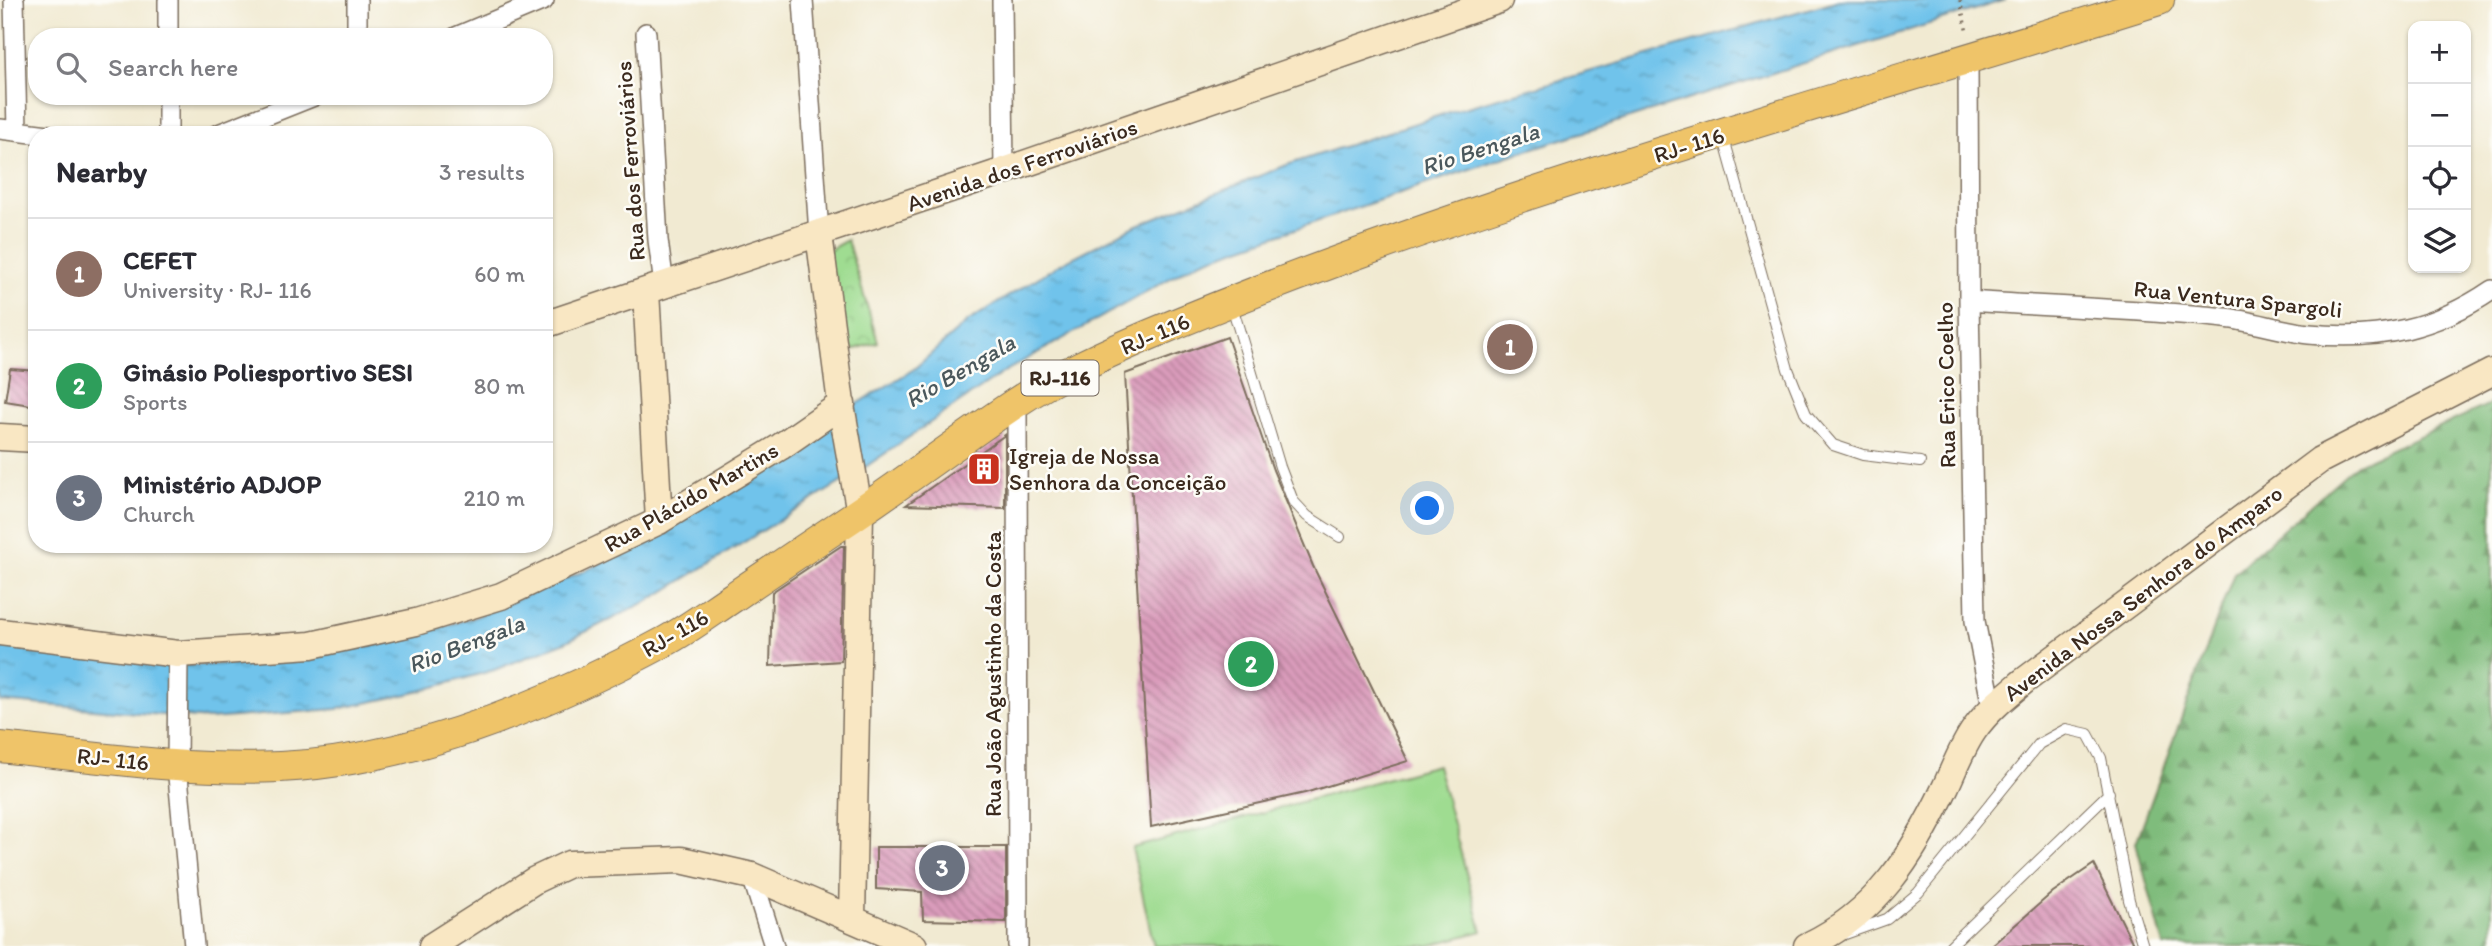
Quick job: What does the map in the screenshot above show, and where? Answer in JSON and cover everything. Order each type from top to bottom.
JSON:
[{"type":"main road","name":"Avenida dos Ferroviários","points":[[553,323],[1004,172],[1499,0]]},
{"type":"main road","name":"RJ- 116","points":[[0,747],[177,756],[283,766],[369,756],[486,722],[580,684],[671,639],[858,502],[1017,402],[1073,370],[1230,302],[1422,232],[1723,134],[1968,46],[2159,0]]},
{"type":"main road","points":[[819,234],[842,408],[858,502],[852,918]]},
{"type":"main road","points":[[655,288],[659,521]]},
{"type":"main road","name":"Avenida Nossa Senhora do Amparo","points":[[1812,944],[1867,908],[1898,873],[1927,825],[1972,732],[1992,707],[2061,652],[2320,460],[2492,372]]},
{"type":"main road","name":"Rua Plácido Martins","points":[[0,632],[178,657],[311,645],[416,622],[501,596],[659,521],[842,408]]},
{"type":"main road","points":[[0,437],[28,439]]},
{"type":"main road","points":[[432,946],[535,880],[569,864],[681,860],[752,876],[914,946]]},
{"type":"street","points":[[14,0],[8,130],[28,132]]},
{"type":"street","points":[[168,0],[168,28]]},
{"type":"street","points":[[357,28],[358,0]]},
{"type":"street","points":[[477,28],[542,0]]},
{"type":"street","points":[[803,0],[819,234]]},
{"type":"street","points":[[1002,0],[1004,172]]},
{"type":"street","name":"Rua dos Ferroviários","points":[[646,33],[658,240],[655,288]]},
{"type":"street","name":"Rua Erico Coelho","points":[[1968,46],[1969,301],[1975,621],[1992,707]]},
{"type":"street","points":[[167,126],[168,105]]},
{"type":"street","points":[[239,126],[291,105]]},
{"type":"street","name":"Rua Ventura Spargoli","points":[[1969,301],[2226,318],[2309,334],[2369,335],[2419,328],[2468,307],[2492,290]]},
{"type":"street","name":"Rua João Agustinho da Costa","points":[[1017,402],[1018,946]]},
{"type":"street","points":[[178,657],[177,756],[194,946]]},
{"type":"street","points":[[752,876],[774,946]]},
{"type":"lane","points":[[1723,134],[1788,369],[1806,414],[1833,445],[1863,455],[1920,462]]},
{"type":"lane","points":[[1230,302],[1280,467],[1293,501],[1307,516],[1340,537]]},
{"type":"lane","points":[[1812,944],[1887,919],[1918,893],[2039,744],[2066,729],[2088,734],[2101,758],[2129,900],[2143,946]]},
{"type":"lane","points":[[1950,946],[2109,793]]},
{"type":"path","points":[[1960,0],[1968,46]]},
{"type":"green space","points":[[847,240],[878,342],[852,350],[825,252]]},
{"type":"green space","points":[[2492,403],[2492,946],[2164,946],[2136,843],[2234,573],[2357,464]]},
{"type":"green space","points":[[1437,765],[1482,931],[1428,946],[1154,946],[1132,848]]},
{"type":"water","name":"Rio Bengala","points":[[1839,0],[2005,0],[1508,156],[1199,262],[1004,372],[861,470],[650,600],[563,643],[494,670],[413,693],[337,709],[209,719],[0,701],[0,645],[194,665],[268,663],[391,642],[475,617],[589,569],[687,514],[781,451],[914,369],[967,322],[1060,264],[1137,225],[1287,165],[1453,111]]},
{"type":"building","points":[[1227,337],[1273,470],[1313,566],[1408,761],[1305,793],[1151,827],[1125,374]]},
{"type":"building","points":[[10,369],[28,370],[28,405],[5,401]]},
{"type":"building","name":"Igreja de Nossa Senhora da Conceição","points":[[1005,435],[1005,508],[906,505]]},
{"type":"building","points":[[844,546],[841,661],[770,666],[772,592]]},
{"type":"building","points":[[876,847],[1006,847],[1006,922],[923,920],[922,892],[876,889]]},
{"type":"building","points":[[2094,864],[2134,946],[1991,946],[2053,892]]},
{"type":"place","name":"CEFET","points":[[1510,347]]},
{"type":"place","name":"Igreja de Nossa Senhora da Conceição","points":[[984,469]]},
{"type":"place","name":"Ginásio Poliesportivo SESI","points":[[1251,664]]},
{"type":"place","name":"Ministério ADJOP","points":[[942,868]]}]
